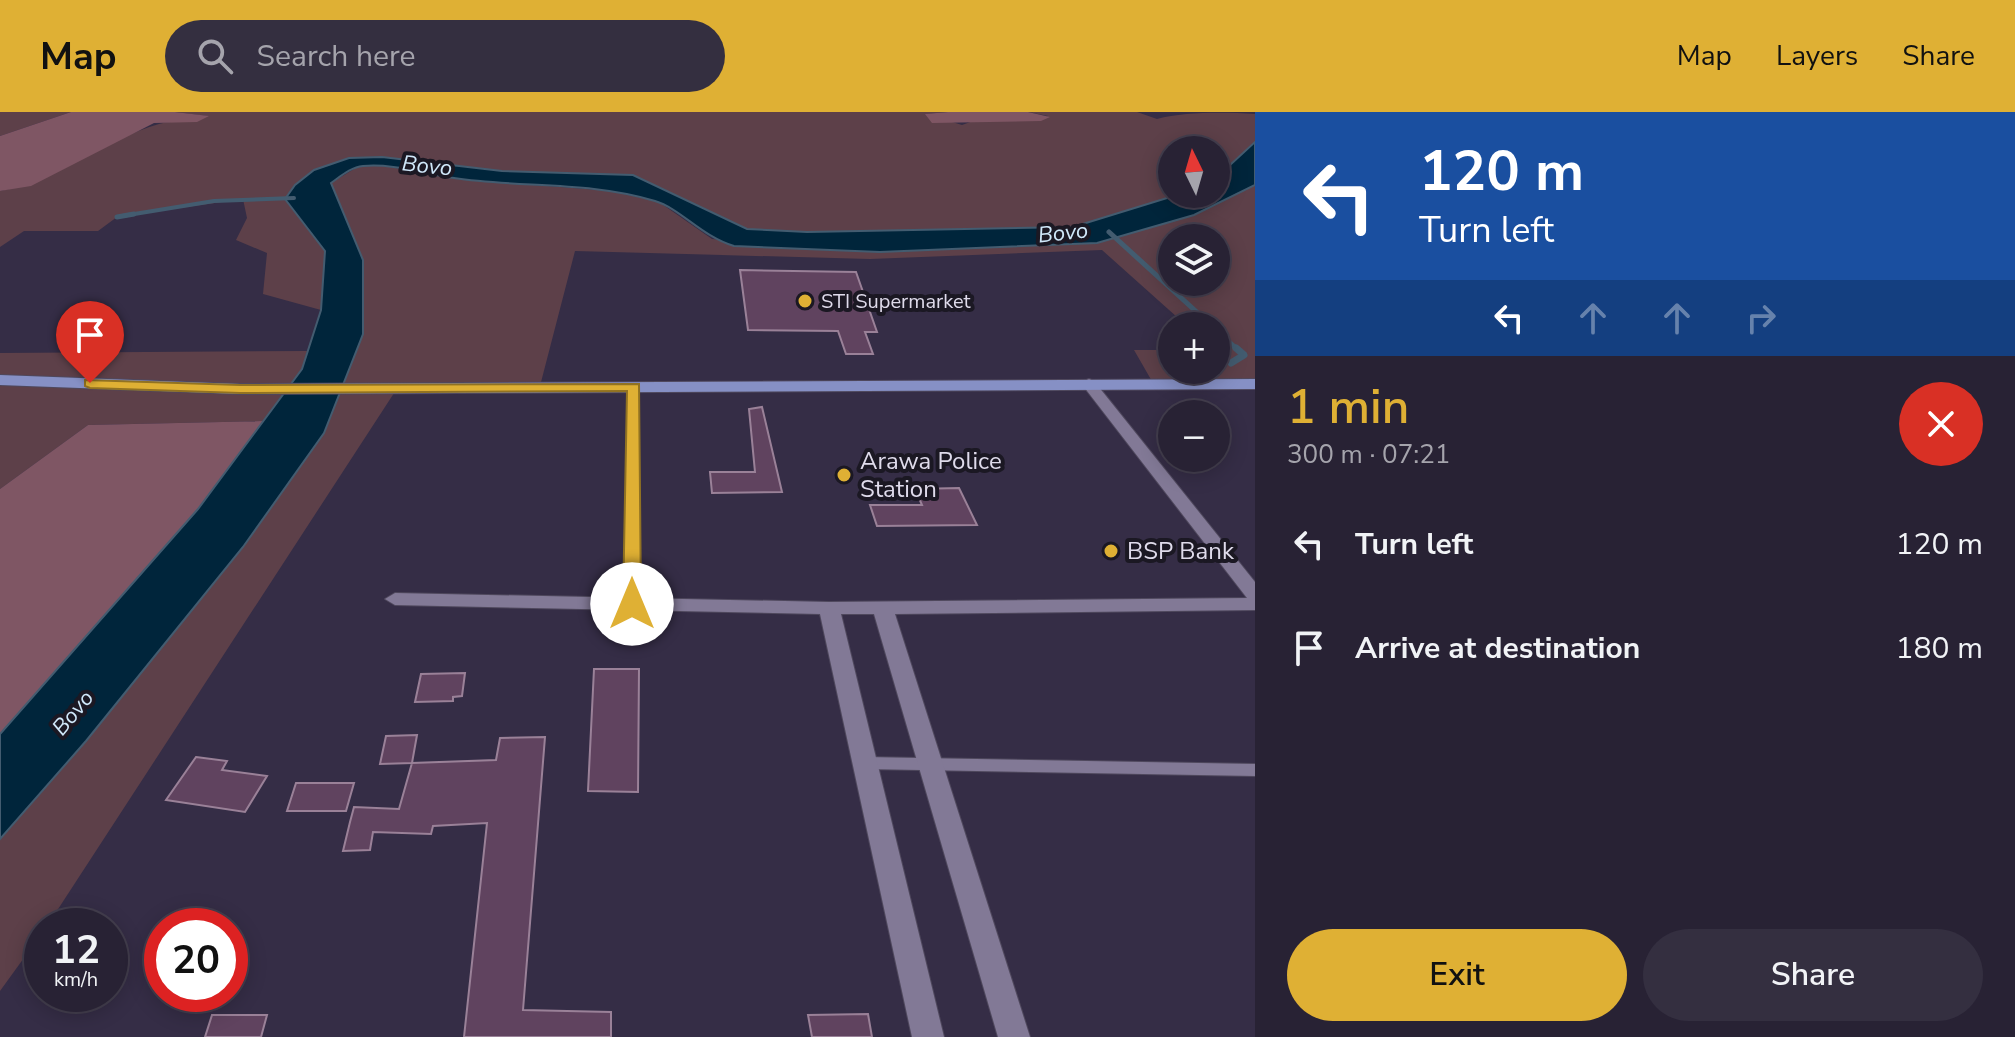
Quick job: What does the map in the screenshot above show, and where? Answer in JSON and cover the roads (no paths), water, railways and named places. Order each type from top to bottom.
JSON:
[{"type":"main road","points":[[0,380],[240,389],[1255,384]]},
{"type":"street","points":[[1089,384],[1255,595]]},
{"type":"street","points":[[395,599],[829,608],[1255,604]]},
{"type":"street","points":[[829,608],[928,1037]]},
{"type":"street","points":[[883,608],[1014,1037]]},
{"type":"lane","points":[[632,604],[634,387]]},
{"type":"lane","points":[[865,763],[1255,770]]},
{"type":"water","points":[[1255,142],[1255,185],[1230,197],[1230,165]]},
{"type":"water","name":"Bovo","points":[[382,157],[502,171],[633,175],[747,229],[807,232],[1073,227],[1158,201],[1158,208],[1208,208],[1194,215],[1097,243],[880,252],[734,246],[711,236],[665,205],[605,190],[479,181],[386,166],[363,166],[350,170],[331,183],[363,260],[363,334],[324,433],[243,547],[86,741],[0,839],[0,734],[198,509],[302,369],[321,310],[325,251],[285,199],[295,185],[314,170],[349,158]]},
{"type":"waterway","points":[[131,215],[214,201],[294,198]]},
{"type":"waterway","points":[[117,217],[131,215]]},
{"type":"waterway","points":[[122,216],[131,215]]},
{"type":"waterway","points":[[1109,232],[1197,312]]},
{"type":"waterway","points":[[1230,343],[1238,350]]},
{"type":"waterway","points":[[1231,363],[1244,355],[1236,348]]},
{"type":"place","name":"STI Supermarket","points":[[805,301]]},
{"type":"place","name":"Arawa Police Station","points":[[844,475]]},
{"type":"place","name":"BSP Bank","points":[[1111,551]]}]
